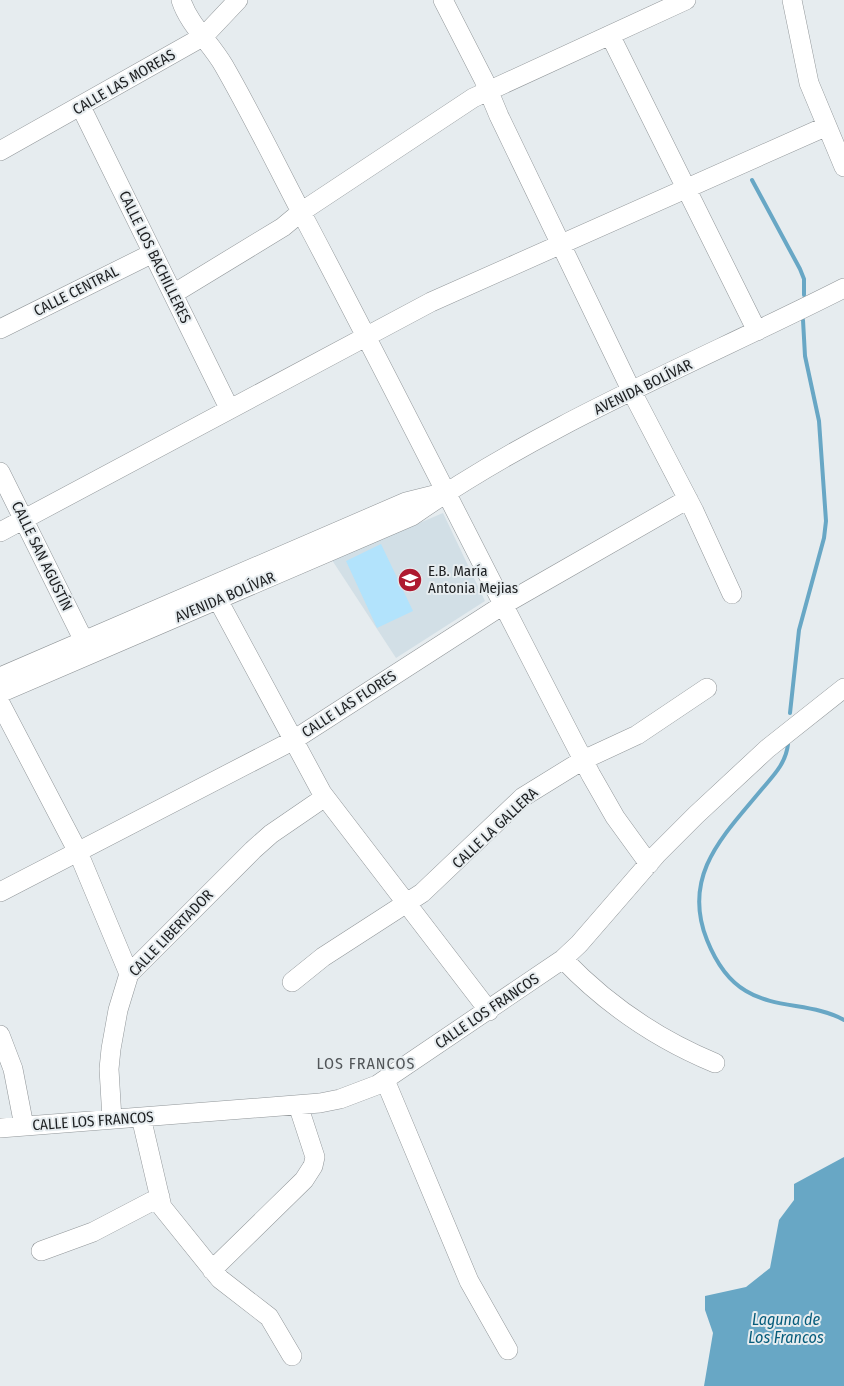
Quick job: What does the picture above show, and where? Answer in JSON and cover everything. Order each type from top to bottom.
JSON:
[{"type":"street","points":[[181,0],[191,22],[204,36],[226,69],[366,335],[583,760],[615,817],[649,864]]},
{"type":"street","name":"CALLE LAS MOREAS","points":[[0,152],[204,36],[238,0]]},
{"type":"street","points":[[443,0],[489,90],[499,116],[632,392],[688,499],[732,594]]},
{"type":"street","points":[[173,294],[284,227],[301,212],[452,111],[489,90],[686,0]]},
{"type":"street","points":[[792,0],[805,71],[844,167]]},
{"type":"street","points":[[610,35],[757,331]]},
{"type":"street","name":"CALLE LOS BACHILLERES","points":[[81,107],[229,408]]},
{"type":"street","points":[[0,532],[366,335],[486,275],[827,126]]},
{"type":"street","name":"CALLE CENTRAL","points":[[0,329],[153,253]]},
{"type":"street","name":"AVENIDA BOLÍVAR","points":[[0,694],[412,516],[445,493],[533,443],[844,288]]},
{"type":"street","name":"CALLE SAN AGUSTÍN","points":[[0,472],[84,641]]},
{"type":"street","name":"AVENIDA BOLÍVAR","points":[[0,677],[406,502],[445,493]]},
{"type":"street","name":"CALLE LAS FLORES","points":[[0,892],[292,741],[503,605],[688,499]]},
{"type":"street","points":[[218,600],[292,741],[325,797],[489,1010]]},
{"type":"street","name":"CALLE LA GALLERA","points":[[292,982],[324,957],[408,904],[445,874],[523,797],[583,760],[637,735],[707,688]]},
{"type":"street","name":"CALLE LOS FRANCOS","points":[[0,1128],[298,1105],[340,1099],[385,1080],[562,959],[579,944],[649,864],[766,749],[844,688]]},
{"type":"street","points":[[0,703],[78,852],[129,974]]},
{"type":"street","name":"CALLE LIBERTADOR","points":[[112,1119],[109,1068],[111,1049],[118,1010],[129,974],[253,850],[271,834],[325,797]]},
{"type":"street","points":[[562,959],[585,982],[616,1007],[667,1040],[715,1063]]},
{"type":"street","points":[[0,1035],[16,1078],[24,1126]]},
{"type":"street","points":[[385,1080],[469,1281],[508,1350]]},
{"type":"street","points":[[212,1270],[304,1180],[313,1166],[314,1152],[298,1105]]},
{"type":"street","points":[[141,1117],[162,1207],[220,1279],[269,1317],[292,1356]]},
{"type":"street","points":[[41,1251],[93,1232],[160,1197]]},
{"type":"shaded area","name":"E.B. María Antonia Mejias","points":[[443,513],[485,601],[396,658],[332,560]]},
{"type":"shaded area","points":[[381,544],[413,611],[377,628],[346,561]]},
{"type":"water","name":"Laguna de Los Francos","points":[[844,1157],[844,1386],[704,1386],[713,1333],[705,1310],[705,1296],[746,1287],[770,1268],[779,1220],[794,1200],[794,1184]]},
{"type":"waterway","points":[[752,180],[800,269],[804,279],[804,295]]},
{"type":"waterway","points":[[790,713],[799,630],[824,538],[826,521],[819,421],[805,356],[803,320]]},
{"type":"waterway","points":[[788,744],[785,757],[779,768],[721,840],[711,857],[703,876],[699,895],[700,917],[714,955],[722,969],[739,986],[757,997],[769,1001],[820,1011],[844,1020]]},
{"type":"place","name":"E.B. María Antonia Mejias","points":[[410,580]]},
{"type":"district","name":"LOS FRANCOS","points":[[366,1063]]}]
